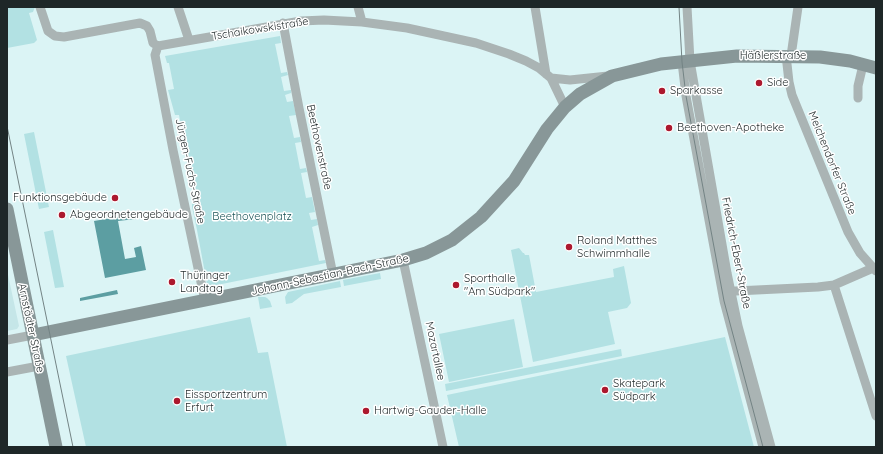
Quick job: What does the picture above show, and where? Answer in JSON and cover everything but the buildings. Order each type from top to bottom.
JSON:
[{"type":"street","points":[[40,7],[48,31],[55,36],[64,37],[140,23],[146,26],[150,31],[153,43],[158,46]]},
{"type":"street","points":[[178,7],[189,40]]},
{"type":"street","points":[[358,7],[362,22]]},
{"type":"street","points":[[535,7],[549,76],[564,107]]},
{"type":"street","name":"Friedrich-Ebert-Straße","points":[[688,7],[686,96],[726,290],[730,326],[763,447]]},
{"type":"street","name":"Melchendorfer Straße","points":[[798,7],[789,55],[789,82],[798,112],[848,232],[860,253],[874,269]]},
{"type":"street","name":"Tschaikowskistraße","points":[[158,46],[283,23],[324,20],[362,22],[407,28],[476,43],[526,61],[539,68],[549,76],[570,80],[612,76],[640,68],[686,61]]},
{"type":"street","name":"Beethovenstraße","points":[[283,23],[333,275]]},
{"type":"street","name":"Jürgen-Fuchs-Straße","points":[[158,46],[155,55],[174,156],[205,300]]},
{"type":"street","name":"Häßlerstraße","points":[[686,61],[737,56],[789,55],[830,58],[876,68]]},
{"type":"street","points":[[858,98],[858,86],[863,65]]},
{"type":"street","name":"Tschaikowskistraße","points":[[564,107],[580,94],[612,76]]},
{"type":"street","name":"Johann-Sebastian-Bach-Straße","points":[[32,335],[333,275],[403,260],[439,248],[457,236],[480,217],[514,181],[564,107]]},
{"type":"street","name":"Arnstädter Straße","points":[[7,209],[56,447]]},
{"type":"street","name":"Mozartallee","points":[[403,260],[443,447]]},
{"type":"street","points":[[726,290],[818,287],[834,285],[874,269]]},
{"type":"street","points":[[834,285],[876,416]]},
{"type":"street","name":"Friedrich-Ebert-Straße","points":[[726,290],[738,326],[771,447]]},
{"type":"street","points":[[7,340],[32,335]]},
{"type":"street","points":[[7,372],[39,366]]},
{"type":"shaded area","points":[[135,214],[136,219],[118,221],[125,259],[136,257],[134,248],[141,246],[146,270],[105,278],[94,221]]},
{"type":"shaded area","points":[[7,270],[19,326],[17,329],[7,331]]},
{"type":"shaded area","points":[[117,290],[118,294],[80,301],[80,298]]},
{"type":"green space","points":[[7,7],[35,7],[33,12],[29,13],[37,40],[34,43],[7,48]]},
{"type":"green space","name":"Beethovenplatz","points":[[280,36],[281,43],[275,44],[281,73],[287,72],[288,75],[281,77],[284,91],[291,90],[291,93],[285,95],[287,102],[293,101],[296,115],[289,116],[294,138],[300,137],[301,142],[295,143],[300,169],[306,168],[307,172],[301,173],[306,198],[312,197],[315,212],[309,213],[311,220],[317,219],[318,225],[312,227],[319,261],[325,260],[326,263],[212,286],[207,284],[192,207],[192,200],[195,199],[179,115],[175,115],[168,90],[174,89],[169,63],[167,63],[165,56]]},
{"type":"green space","points":[[34,132],[49,207],[39,209],[24,134]]},
{"type":"green space","points":[[53,230],[64,287],[55,288],[44,232]]},
{"type":"green space","points":[[519,248],[525,255],[529,255],[536,292],[614,277],[613,269],[624,266],[631,303],[627,308],[608,312],[615,344],[533,362],[511,250]]},
{"type":"green space","points":[[380,273],[381,279],[344,286],[343,280]]},
{"type":"green space","points":[[340,281],[341,287],[304,294],[292,303],[286,304],[285,297],[288,292]]},
{"type":"green space","points":[[258,297],[267,298],[272,307],[260,309]]},
{"type":"green space","name":"Eissportzentrum Erfurt","points":[[250,317],[258,353],[268,352],[287,447],[86,447],[66,356]]},
{"type":"green space","points":[[514,319],[523,367],[449,382],[439,334]]},
{"type":"green space","points":[[725,337],[754,447],[459,447],[447,395]]},
{"type":"green space","points":[[621,349],[622,356],[446,391],[445,384]]},
{"type":"tram line","points":[[679,7],[682,62],[686,96],[724,301],[763,447]]},
{"type":"tram line","points":[[7,126],[73,447]]},
{"type":"place","name":"Side","points":[[759,83]]},
{"type":"place","name":"Sparkasse","points":[[662,91]]},
{"type":"place","name":"Beethoven-Apotheke","points":[[669,128]]},
{"type":"place","name":"Funktionsgebäude","points":[[115,198]]},
{"type":"place","name":"Abgeordnetengebäude","points":[[62,215]]},
{"type":"place","name":"Roland Matthes Schwimmhalle","points":[[569,247]]},
{"type":"place","name":"Thüringer Landtag","points":[[172,282]]},
{"type":"place","name":"Sporthalle \"Am Südpark\"","points":[[456,285]]},
{"type":"place","name":"Skatepark Südpark","points":[[605,390]]},
{"type":"place","name":"Eissportzentrum Erfurt","points":[[177,401]]},
{"type":"place","name":"Hartwig-Gauder-Halle","points":[[366,411]]}]
